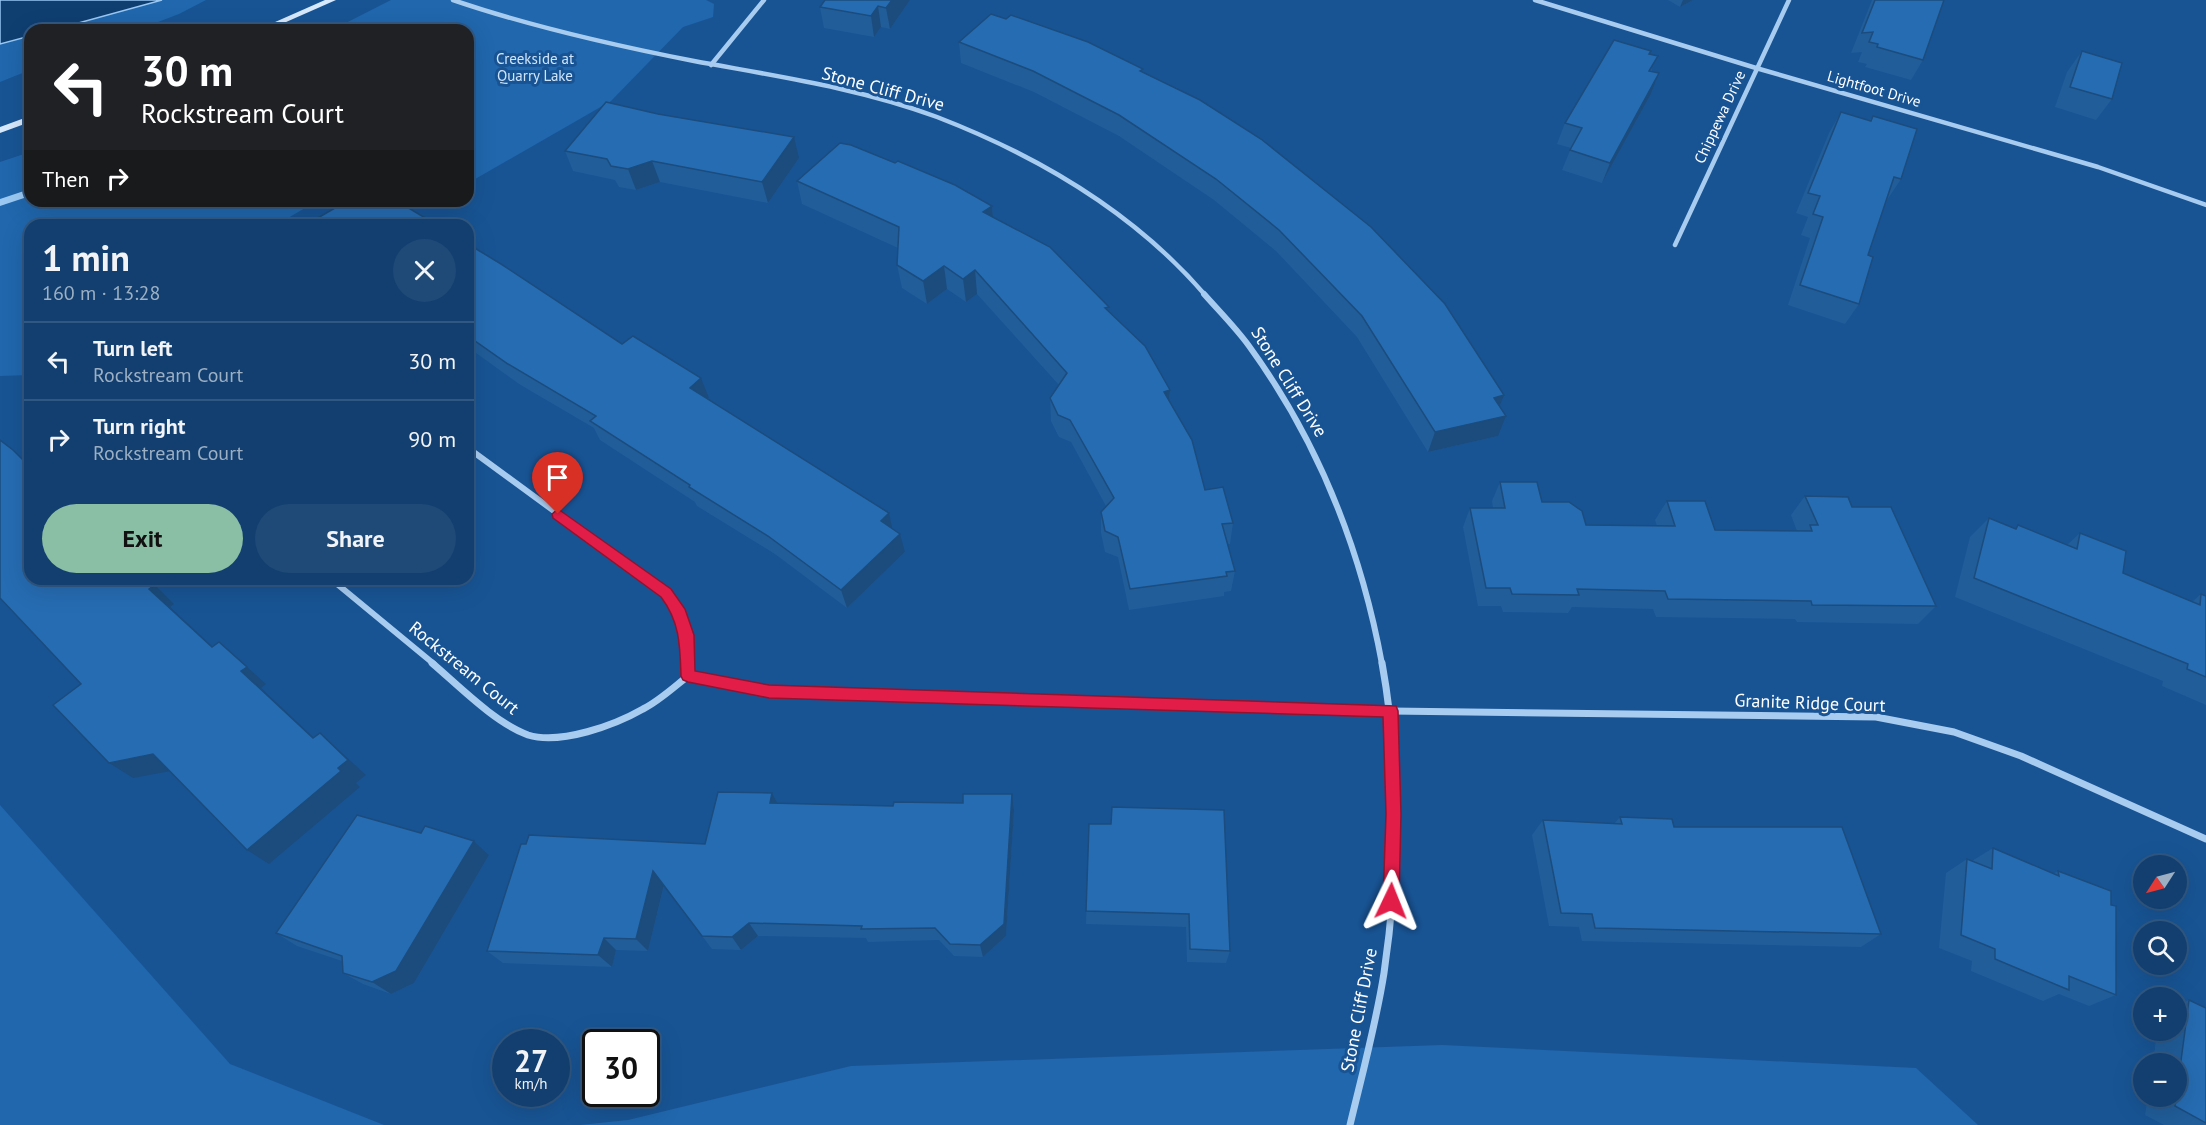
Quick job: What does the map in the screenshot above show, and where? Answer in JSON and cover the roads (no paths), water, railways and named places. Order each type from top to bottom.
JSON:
[{"type":"main road","points":[[275,24],[332,0]]},
{"type":"main road","points":[[0,130],[24,121]]},
{"type":"street","name":"Stone Cliff Drive","points":[[453,0],[496,16],[552,32],[864,95],[937,118],[1009,146],[1061,174],[1128,220],[1189,274],[1240,332],[1281,390],[1319,459],[1354,545],[1374,619],[1390,711],[1394,814],[1390,923],[1375,1022],[1350,1125]]},
{"type":"street","points":[[711,65],[764,0]]},
{"type":"street","name":"Lightfoot Drive","points":[[1535,0],[1756,68],[2098,167],[2206,205]]},
{"type":"street","name":"Chippewa Drive","points":[[1675,245],[1789,0]]},
{"type":"street","points":[[474,452],[666,593],[678,609],[686,635],[688,676],[769,691],[1390,711]]},
{"type":"street","name":"Rockstream Court","points":[[339,585],[501,720],[529,735],[561,738],[592,730],[644,709],[688,676]]},
{"type":"street","name":"Granite Ridge Court","points":[[1390,711],[1876,717],[1954,732],[2021,756],[2206,839]]},
{"type":"waterway","points":[[0,203],[24,194]]},
{"type":"park label","name":"Creekside at Quarry Lake","points":[[535,68]]}]
